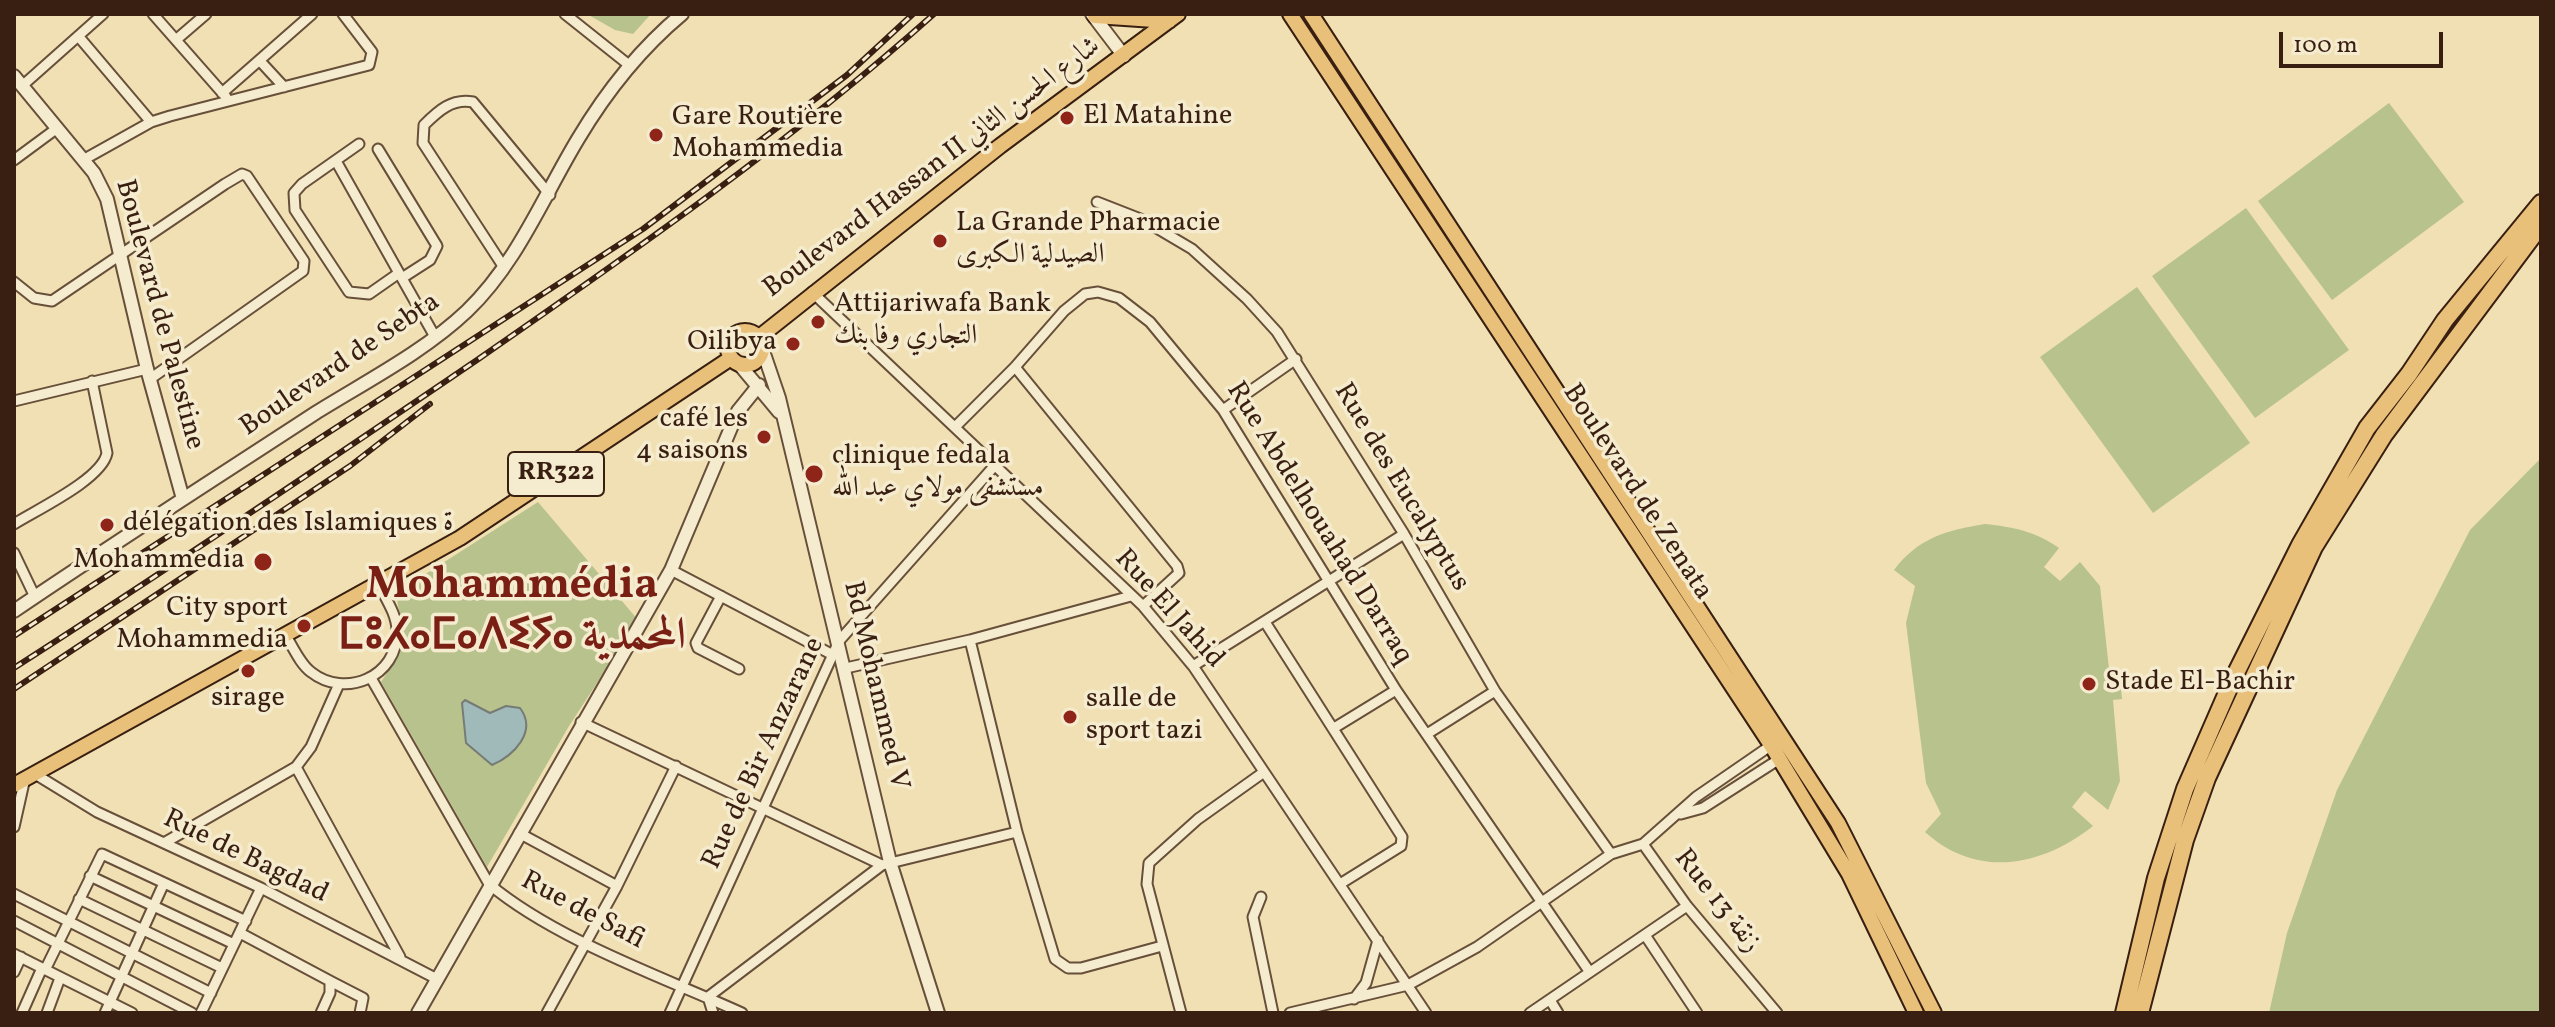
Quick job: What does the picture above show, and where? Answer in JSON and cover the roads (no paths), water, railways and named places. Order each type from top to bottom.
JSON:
[{"type":"highway","points":[[2124,1013],[2152,891],[2185,789],[2333,501],[2367,428],[2409,374],[2445,320],[2541,203]]},
{"type":"highway","points":[[2333,501],[2541,225]]},
{"type":"highway","points":[[2140,1013],[2169,897],[2241,682]]},
{"type":"highway","points":[[2152,891],[2169,897]]},
{"type":"main road","name":"Boulevard de Zenata","points":[[1290,14],[1422,199]]},
{"type":"main road","name":"Boulevard de Zenata","points":[[1311,14],[1422,199],[1808,791],[1863,868],[1934,1013]]},
{"type":"main road","points":[[1093,15],[1135,22],[1174,17]]},
{"type":"main road","name":"Boulevard Hassan II شارع الحسن الثاني","points":[[760,343],[812,292],[1000,146],[1174,17]]},
{"type":"main road","name":"RR322","points":[[25,779],[460,538],[735,361],[755,362],[760,343],[749,331],[737,333],[727,347],[735,361]]},
{"type":"main road","name":"Boulevard de Zenata","points":[[1808,791],[1916,1013]]},
{"type":"street","points":[[18,81],[79,37],[103,14]]},
{"type":"street","points":[[153,14],[225,96]]},
{"type":"street","points":[[177,39],[206,14]]},
{"type":"street","points":[[225,96],[312,14]]},
{"type":"street","points":[[83,160],[151,122],[225,96],[284,87],[369,65],[372,52],[343,14]]},
{"type":"street","points":[[565,14],[629,65]]},
{"type":"street","name":"Boulevard de Sebta","points":[[14,611],[434,335],[467,310],[503,266],[550,195],[583,131],[629,65],[682,14]]},
{"type":"street","points":[[1093,15],[1124,56]]},
{"type":"street","points":[[79,37],[151,122]]},
{"type":"street","points":[[260,61],[284,87]]},
{"type":"street","name":"Boulevard de Palestine","points":[[18,81],[83,160],[107,199],[148,374],[183,499]]},
{"type":"street","points":[[503,266],[423,143],[424,125],[453,103],[473,102],[550,195]]},
{"type":"street","points":[[14,160],[56,129]]},
{"type":"street","points":[[359,144],[296,191],[295,210],[349,292],[369,294],[430,260],[437,246],[378,149]]},
{"type":"street","points":[[336,161],[434,335]]},
{"type":"street","points":[[14,282],[34,298],[52,301],[242,174],[252,182],[304,261],[303,271],[297,276],[148,374],[92,381],[14,401]]},
{"type":"street","name":"Rue des Eucalyptus","points":[[1097,202],[1170,233],[1203,257],[1262,315],[1296,359],[1404,534],[1495,691],[1611,854]]},
{"type":"street","name":"Rue El Jahid","points":[[812,292],[997,463],[1143,606],[1193,666],[1426,1013]]},
{"type":"street","name":"Rue Abdelhouahad Darraq","points":[[955,427],[1072,304],[1090,292],[1119,298],[1150,322],[1223,410],[1396,690],[1589,971]]},
{"type":"street","name":"Bd Mohammed V","points":[[760,343],[846,668],[886,864],[938,1013]]},
{"type":"street","points":[[1223,410],[1296,359]]},
{"type":"street","name":"Bd Mohammed V","points":[[735,361],[759,385],[781,415]]},
{"type":"street","points":[[1015,367],[1177,566],[1179,573],[1174,580],[1143,606]]},
{"type":"street","points":[[14,524],[85,480],[105,463],[107,453],[92,381]]},
{"type":"street","points":[[418,1013],[581,722],[671,570],[738,411],[759,385]]},
{"type":"street","name":"Rue de Bir Anzarane","points":[[670,1013],[839,641],[997,463]]},
{"type":"street","points":[[1193,666],[1404,534]]},
{"type":"street","points":[[14,553],[35,597]]},
{"type":"street","points":[[671,570],[833,655]]},
{"type":"street","points":[[286,636],[311,672],[339,684],[371,678],[391,657],[397,633],[396,623],[379,585]]},
{"type":"street","points":[[721,596],[696,643],[698,648],[739,669]]},
{"type":"street","points":[[846,668],[970,640],[1131,596]]},
{"type":"street","points":[[1265,622],[1334,728],[1402,842],[1401,846],[1340,884]]},
{"type":"street","points":[[970,640],[1017,832],[1055,959],[1068,968],[1081,968],[1162,946]]},
{"type":"street","name":"Rue de Safi","points":[[371,678],[489,884],[506,898],[586,942],[742,1013]]},
{"type":"street","points":[[164,843],[296,767],[311,747],[339,684]]},
{"type":"street","points":[[1334,728],[1396,690]]},
{"type":"street","points":[[1427,734],[1495,691]]},
{"type":"street","points":[[581,722],[886,864]]},
{"type":"street","points":[[1643,844],[1681,814],[1696,797],[1777,741]]},
{"type":"street","points":[[1681,814],[1703,808],[1786,756]]},
{"type":"street","points":[[547,1013],[617,886],[676,766]]},
{"type":"street","points":[[296,767],[402,960]]},
{"type":"street","points":[[1181,1013],[1147,884],[1149,863],[1198,819],[1264,772]]},
{"type":"street","points":[[14,827],[25,779]]},
{"type":"street","name":"Rue de Bagdad","points":[[25,779],[261,888],[437,979]]},
{"type":"street","points":[[713,1013],[708,997],[886,864],[1017,832]]},
{"type":"street","points":[[519,833],[617,886]]},
{"type":"street","name":"Rue 13 زنقة","points":[[1290,1013],[1408,985],[1477,947],[1611,854],[1643,844],[1687,906],[1777,1013]]},
{"type":"street","points":[[22,1013],[98,857],[103,854],[246,921]]},
{"type":"street","points":[[90,876],[234,944]]},
{"type":"street","points":[[105,1013],[164,883]]},
{"type":"street","points":[[201,1013],[261,888]]},
{"type":"street","points":[[14,894],[211,993]]},
{"type":"street","points":[[1261,897],[1253,917],[1273,1013]]},
{"type":"street","points":[[79,899],[222,968]]},
{"type":"street","points":[[1530,1013],[1687,906]]},
{"type":"street","points":[[14,921],[192,1013]]},
{"type":"street","points":[[240,933],[363,998],[360,1013]]},
{"type":"street","points":[[1645,935],[1697,1013]]},
{"type":"street","points":[[1354,999],[1371,970],[1378,940]]},
{"type":"street","points":[[14,972],[17,955],[132,1013]]},
{"type":"street","name":"Bd Mohammed V","points":[[922,968],[929,1013]]},
{"type":"street","points":[[47,1013],[60,978]]},
{"type":"street","points":[[321,1013],[331,988],[330,981]]},
{"type":"street","points":[[1550,1000],[1558,1013]]},
{"type":"water","points":[[465,700],[490,713],[506,706],[520,708],[525,717],[525,734],[508,756],[492,765],[466,743],[462,703]]},
{"type":"railway","points":[[14,636],[643,229],[847,75],[913,14]]},
{"type":"railway","points":[[14,668],[304,477],[595,277],[711,194],[824,107],[934,14]]},
{"type":"railway","points":[[14,689],[350,466],[430,404]]},
{"type":"place","name":"El Matahine","points":[[1067,118]]},
{"type":"place","name":"Gare Routière Mohammedia","points":[[656,135]]},
{"type":"place","name":"La Grande Pharmacie الصيدلية الكبرى","points":[[940,241]]},
{"type":"place","name":"Attijariwafa Bank التجاري وفا بنك","points":[[818,322]]},
{"type":"place","name":"Oilibya","points":[[793,344]]},
{"type":"place","name":"café les 4 saisons","points":[[764,437]]},
{"type":"place","name":"clinique fedala مستشفى مولاي عبد الله","points":[[814,474]]},
{"type":"place","name":"délégation des Islamiques ة","points":[[107,525]]},
{"type":"place","name":"Mohammedia","points":[[263,562]]},
{"type":"place","name":"City sport Mohammedia","points":[[304,626]]},
{"type":"place","name":"sirage","points":[[248,671]]},
{"type":"place","name":"Stade El-Bachir","points":[[2089,684]]},
{"type":"place","name":"salle de sport tazi","points":[[1070,717]]},
{"type":"district","name":"Mohammédia ⵎⵓⵃⴰⵎⴰⴷⵉⵢⴰ المحمدية","points":[[512,614]]}]
